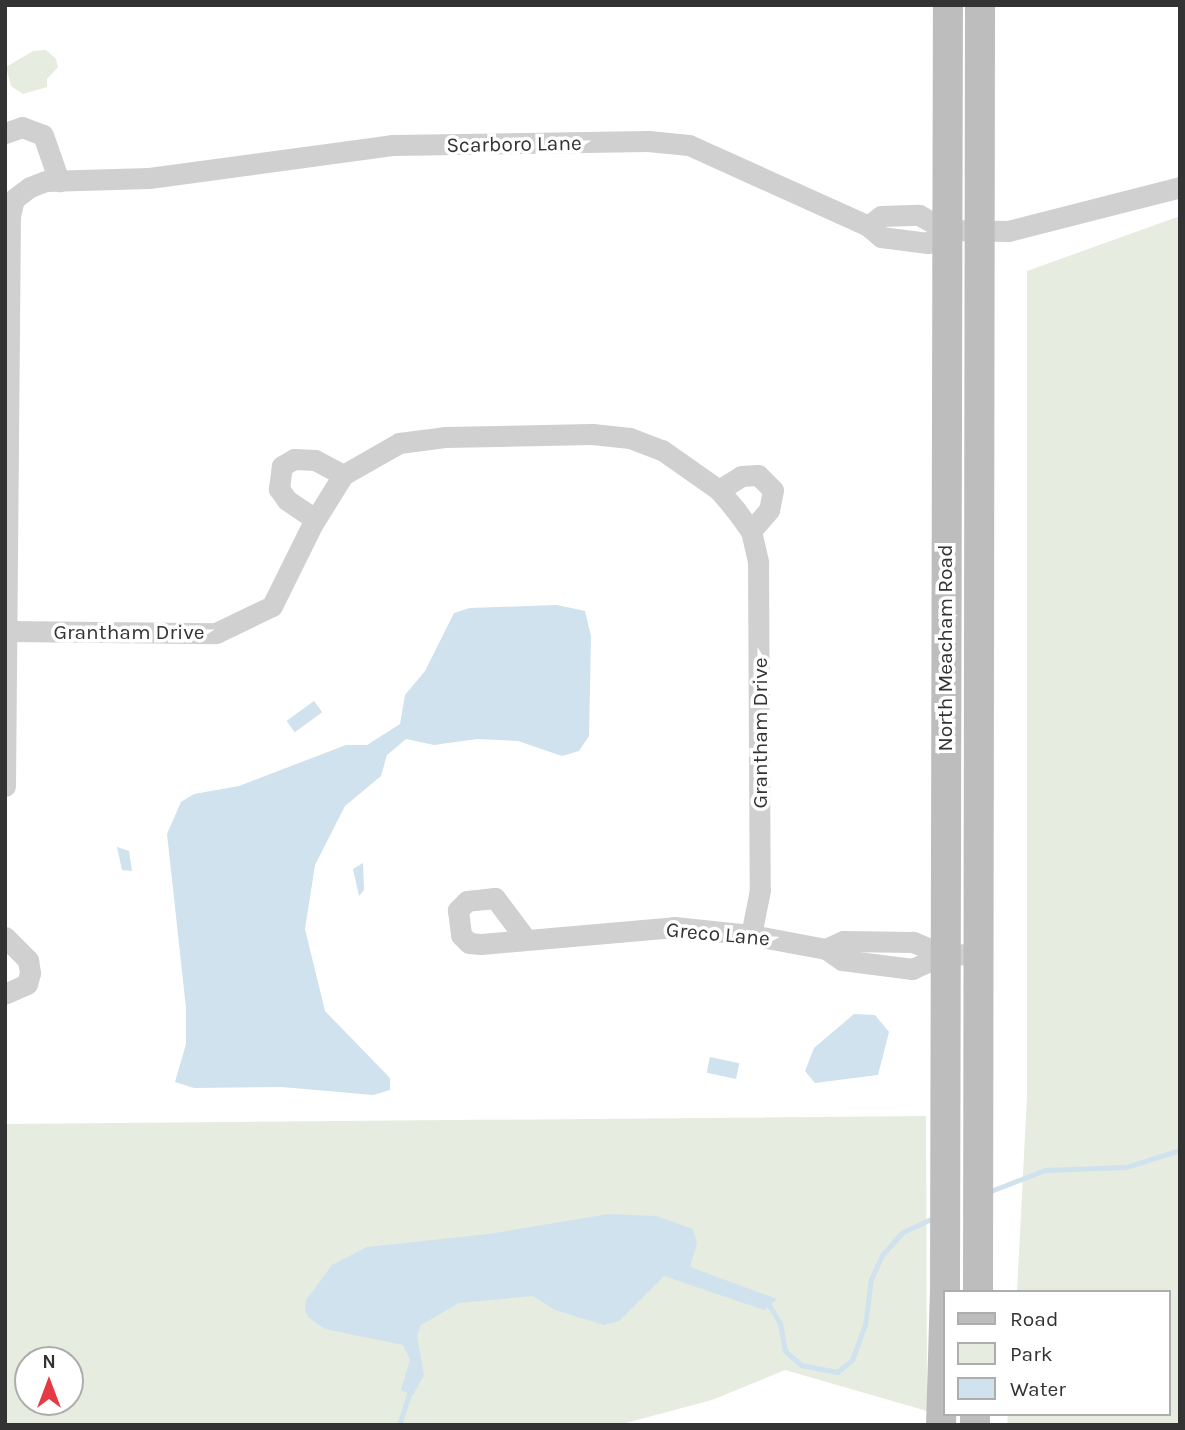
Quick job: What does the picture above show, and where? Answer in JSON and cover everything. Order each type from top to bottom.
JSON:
[{"type":"main road","name":"North Meacham Road","points":[[945,1290],[948,5]]},
{"type":"main road","name":"North Meacham Road","points":[[978,1290],[980,5]]},
{"type":"main road","name":"North Meacham Road","points":[[940,1425],[944,1319]]},
{"type":"street","points":[[5,133],[22,127],[43,135],[59,181]]},
{"type":"street","name":"Scarboro Lane","points":[[10,190],[59,181],[135,180],[392,145],[648,141],[689,145],[867,226],[881,237],[928,243],[946,230]]},
{"type":"street","points":[[946,230],[1035,228],[1180,187]]},
{"type":"street","points":[[5,786],[9,631],[10,190]]},
{"type":"street","name":"Grantham Drive","points":[[9,631],[216,633],[272,606],[316,519],[343,475],[399,443],[445,437],[592,434],[630,438],[662,450],[719,490],[751,531],[759,596],[760,862],[751,935]]},
{"type":"street","points":[[316,519],[287,500],[279,489],[282,466],[294,459],[315,460],[343,475]]},
{"type":"street","points":[[719,490],[741,476],[758,475],[773,490],[769,510],[751,531]]},
{"type":"street","name":"Greco Lane","points":[[525,938],[674,927],[751,935],[826,949],[842,960],[912,969],[944,955]]},
{"type":"street","points":[[5,937],[28,960],[30,973],[27,984],[5,994]]},
{"type":"street","name":"Greco Lane","points":[[826,949],[843,941],[913,942],[944,955]]},
{"type":"street","points":[[944,955],[979,954]]},
{"type":"green space","points":[[46,50],[56,59],[58,67],[47,79],[47,87],[23,94],[11,86],[6,67],[33,51]]},
{"type":"green space","points":[[1180,216],[1180,1425],[1007,1425],[1008,1416],[1171,1416],[1171,1290],[1017,1290],[1027,1096],[1027,271]]},
{"type":"green space","points":[[926,1116],[927,1411],[785,1370],[712,1400],[618,1425],[5,1425],[5,1124]]},
{"type":"water","points":[[557,605],[585,611],[591,636],[589,736],[579,751],[562,756],[518,741],[477,739],[434,745],[406,739],[387,755],[381,776],[345,806],[315,865],[305,929],[325,1011],[390,1078],[390,1090],[373,1095],[282,1087],[194,1088],[175,1082],[186,1044],[186,1008],[167,834],[181,802],[194,794],[239,786],[346,745],[367,745],[400,724],[405,695],[425,671],[454,613],[470,608]]},
{"type":"water","points":[[314,701],[322,712],[295,732],[286,721]]},
{"type":"water","points":[[117,847],[129,851],[132,871],[122,870]]},
{"type":"water","points":[[363,863],[364,890],[359,896],[353,869]]},
{"type":"water","points":[[854,1014],[875,1015],[889,1032],[878,1075],[815,1083],[805,1071],[814,1048]]},
{"type":"water","points":[[710,1057],[739,1063],[736,1079],[707,1073]]},
{"type":"water","points":[[609,1214],[656,1216],[693,1229],[697,1243],[690,1267],[777,1299],[764,1310],[664,1276],[619,1321],[604,1325],[555,1310],[533,1296],[459,1303],[421,1325],[417,1336],[424,1375],[413,1395],[401,1390],[410,1360],[403,1345],[325,1329],[308,1317],[305,1310],[306,1300],[332,1265],[367,1247],[489,1234]]},
{"type":"waterway","points":[[988,1192],[1045,1170],[1126,1167],[1180,1150]]},
{"type":"waterway","points":[[769,1305],[780,1323],[785,1351],[801,1365],[837,1372],[852,1360],[865,1325],[871,1279],[882,1255],[903,1232],[935,1217]]},
{"type":"waterway","points":[[399,1425],[411,1388]]}]
